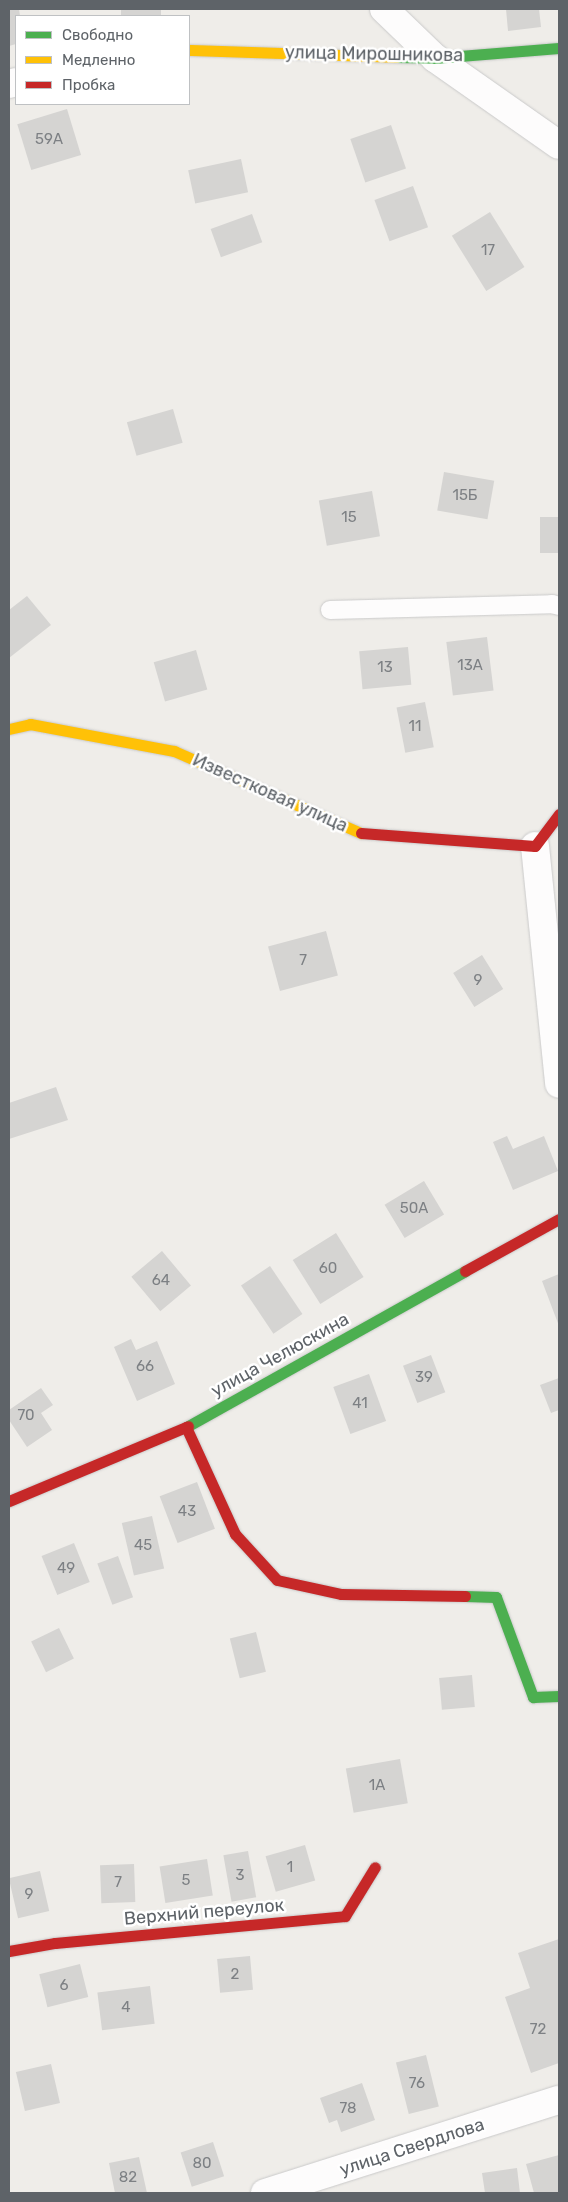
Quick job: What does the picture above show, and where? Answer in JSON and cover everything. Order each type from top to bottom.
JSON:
[{"type":"street","points":[[384,9],[435,58],[559,145]]},
{"type":"street","name":"улица Мирошникова","points":[[190,50],[435,58],[559,48]]},
{"type":"street","name":"Известковая улица","points":[[9,729],[30,724],[174,750],[364,835],[534,846]]},
{"type":"street","points":[[559,814],[534,846],[559,1084]]},
{"type":"street","name":"улица Челюскина","points":[[9,1501],[186,1427],[559,1219]]},
{"type":"street","points":[[186,1427],[235,1534],[277,1580],[341,1594],[496,1597],[532,1697],[559,1696]]},
{"type":"street","name":"Верхний переулок","points":[[9,1951],[55,1943],[345,1916],[375,1867]]},
{"type":"street","name":"улица Свердлова","points":[[264,2193],[559,2100]]},
{"type":"lane","points":[[330,610],[552,604],[559,606]]},
{"type":"building","points":[[9,9],[19,9],[20,15],[15,15],[15,44],[9,46]]},
{"type":"building","points":[[121,9],[161,9],[161,15],[121,15]]},
{"type":"building","points":[[506,9],[539,9],[541,27],[508,31]]},
{"type":"building","points":[[67,109],[81,155],[31,170],[17,124]]},
{"type":"building","points":[[391,125],[406,168],[365,182],[350,139]]},
{"type":"building","points":[[241,159],[248,192],[195,203],[188,170]]},
{"type":"building","points":[[413,186],[428,227],[390,241],[374,200]]},
{"type":"building","points":[[490,212],[524,267],[486,291],[452,236]]},
{"type":"building","points":[[252,214],[262,242],[221,257],[211,229]]},
{"type":"building","points":[[173,409],[183,443],[137,456],[127,422]]},
{"type":"building","points":[[444,472],[494,481],[487,519],[437,510]]},
{"type":"building","points":[[372,491],[380,536],[327,546],[319,500]]},
{"type":"building","points":[[540,517],[559,517],[559,553],[540,553]]},
{"type":"building","points":[[27,596],[51,625],[9,658],[9,610]]},
{"type":"building","points":[[487,637],[494,691],[453,696],[446,642]]},
{"type":"building","points":[[408,647],[411,685],[362,689],[359,651]]},
{"type":"building","points":[[196,650],[207,689],[165,702],[154,662]]},
{"type":"building","points":[[425,702],[434,747],[405,753],[397,708]]},
{"type":"building","points":[[326,931],[338,975],[280,991],[268,947]]},
{"type":"building","points":[[482,955],[503,989],[474,1007],[453,973]]},
{"type":"building","points":[[56,1087],[68,1120],[9,1139],[9,1103]]},
{"type":"building","points":[[507,1136],[513,1149],[544,1136],[558,1171],[513,1190],[493,1142]]},
{"type":"building","points":[[424,1181],[444,1214],[405,1238],[385,1205]]},
{"type":"building","points":[[336,1233],[364,1277],[320,1304],[293,1260]]},
{"type":"building","points":[[162,1251],[191,1285],[160,1311],[131,1277]]},
{"type":"building","points":[[270,1266],[302,1314],[273,1334],[241,1286]]},
{"type":"building","points":[[559,1274],[559,1326],[542,1281]]},
{"type":"building","points":[[131,1339],[136,1350],[157,1341],[175,1384],[137,1401],[114,1347]]},
{"type":"building","points":[[431,1355],[445,1392],[417,1403],[403,1366]]},
{"type":"building","points":[[369,1374],[386,1421],[350,1434],[333,1387]]},
{"type":"building","points":[[559,1378],[559,1410],[551,1413],[540,1385]]},
{"type":"building","points":[[41,1388],[53,1405],[41,1413],[52,1430],[27,1447],[9,1420],[9,1410]]},
{"type":"building","points":[[197,1482],[215,1529],[178,1543],[160,1496]]},
{"type":"building","points":[[152,1516],[164,1569],[134,1576],[122,1523]]},
{"type":"building","points":[[74,1543],[90,1582],[57,1595],[42,1556]]},
{"type":"building","points":[[118,1556],[133,1597],[112,1605],[97,1564]]},
{"type":"building","points":[[59,1628],[74,1659],[46,1672],[31,1642]]},
{"type":"building","points":[[256,1632],[266,1672],[240,1678],[230,1639]]},
{"type":"building","points":[[472,1675],[475,1707],[442,1710],[439,1678]]},
{"type":"building","points":[[400,1759],[408,1803],[354,1813],[346,1769]]},
{"type":"building","points":[[305,1845],[315,1881],[276,1892],[266,1856]]},
{"type":"building","points":[[248,1851],[256,1897],[232,1902],[223,1855]]},
{"type":"building","points":[[207,1859],[213,1896],[165,1903],[160,1867]]},
{"type":"building","points":[[134,1864],[135,1902],[101,1903],[100,1865]]},
{"type":"building","points":[[40,1871],[49,1911],[18,1918],[9,1878]]},
{"type":"building","points":[[559,1939],[559,2063],[531,2073],[505,1997],[530,1988],[518,1953]]},
{"type":"building","points":[[250,1956],[253,1990],[220,1993],[217,1959]]},
{"type":"building","points":[[80,1964],[88,1997],[47,2007],[39,1974]]},
{"type":"building","points":[[150,1986],[155,2024],[102,2030],[97,1992]]},
{"type":"building","points":[[426,2055],[439,2106],[409,2114],[396,2062]]},
{"type":"building","points":[[51,2064],[60,2103],[25,2111],[16,2072]]},
{"type":"building","points":[[362,2083],[375,2120],[341,2132],[337,2120],[329,2123],[320,2098]]},
{"type":"building","points":[[213,2142],[224,2176],[192,2187],[181,2153]]},
{"type":"building","points":[[559,2155],[559,2193],[534,2193],[526,2164]]},
{"type":"building","points":[[139,2157],[147,2193],[115,2193],[109,2163]]},
{"type":"building","points":[[517,2168],[520,2193],[485,2193],[482,2173]]},
{"type":"traffic: fast","points":[[396,57],[435,58],[559,48]]},
{"type":"traffic: fast","points":[[188,1426],[465,1271]]},
{"type":"traffic: fast","points":[[465,1596],[496,1597],[533,1697],[559,1696]]},
{"type":"traffic: slow","points":[[190,50],[396,57]]},
{"type":"traffic: slow","points":[[9,729],[30,724],[174,751],[361,833]]},
{"type":"traffic: jam","points":[[361,833],[535,846],[559,814]]},
{"type":"traffic: jam","points":[[465,1271],[559,1219]]},
{"type":"traffic: jam","points":[[9,1501],[188,1426]]},
{"type":"traffic: jam","points":[[186,1427],[235,1534],[277,1580],[341,1594],[465,1596]]},
{"type":"traffic: jam","points":[[9,1951],[55,1943],[345,1916],[375,1867]]}]
